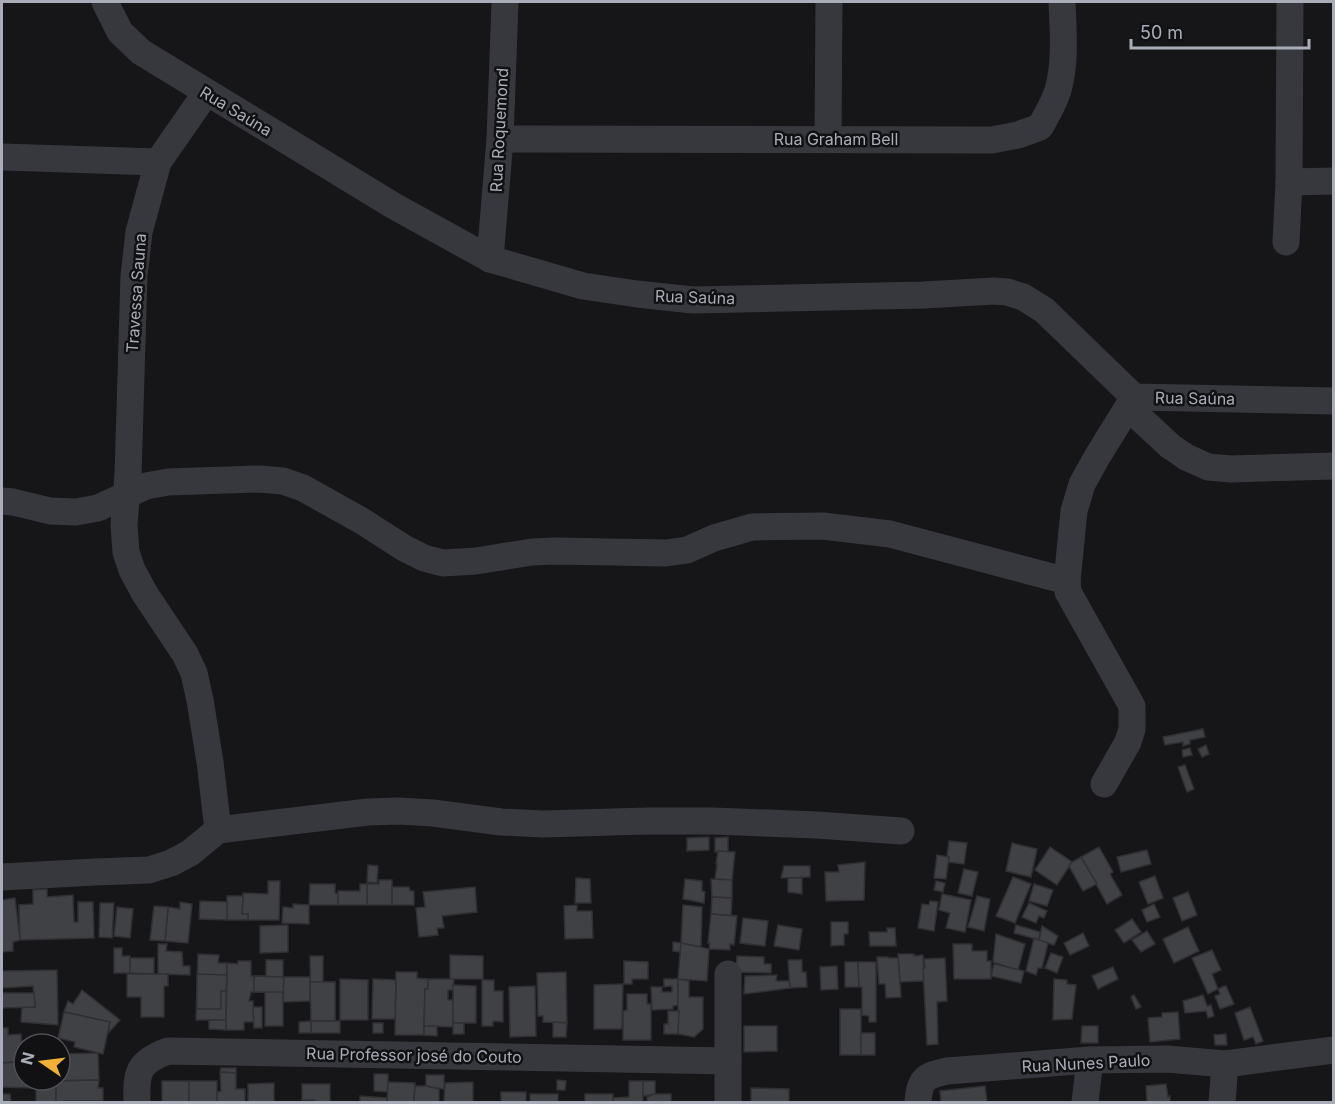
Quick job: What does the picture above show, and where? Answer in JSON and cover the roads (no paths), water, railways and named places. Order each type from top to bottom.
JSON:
[{"type":"street","name":"Rua Saúna","points":[[105,2],[120,32],[141,52],[394,206],[490,259],[583,286],[693,300],[1007,292],[1023,297],[1044,310],[1131,402],[1334,401]]},
{"type":"street","name":"Rua Roquemond","points":[[490,259],[500,139],[505,2]]},
{"type":"street","points":[[828,139],[830,2]]},
{"type":"street","name":"Rua Graham Bell","points":[[500,139],[992,140],[1018,135],[1040,128],[1059,88],[1063,37],[1062,2]]},
{"type":"street","points":[[1286,242],[1289,182],[1290,2]]},
{"type":"street","name":"Travessa Sauna","points":[[206,93],[159,162],[139,232],[134,276],[128,484],[124,525],[126,552],[132,570],[145,594],[185,654],[194,673],[210,762],[218,830]]},
{"type":"street","points":[[2,157],[159,162]]},
{"type":"street","points":[[1289,182],[1334,180]]},
{"type":"street","points":[[1104,784],[1128,742],[1132,729],[1132,706],[1068,592],[1066,581],[1074,511],[1082,484],[1096,457],[1131,402],[1170,446],[1186,457],[1208,467],[1231,470],[1334,466]]},
{"type":"street","points":[[2,501],[50,511],[76,512],[98,508],[128,484],[146,486],[168,482],[259,479],[283,481],[303,488],[404,548],[424,558],[443,563],[554,551],[666,554],[687,550],[714,538],[752,527],[823,526],[890,534],[1066,581]]},
{"type":"street","points":[[2,877],[149,870],[171,863],[189,853],[218,830],[399,811],[543,824],[713,822],[817,825],[901,831]]},
{"type":"street","points":[[728,974],[728,1102]]},
{"type":"street","name":"Rua Nunes Paulo","points":[[918,1102],[921,1088],[929,1075],[947,1071],[1090,1060],[1167,1059],[1226,1064],[1334,1050]]},
{"type":"street","name":"Rua Professor josé do Couto","points":[[137,1102],[137,1080],[140,1070],[152,1056],[168,1051],[728,1061]]},
{"type":"street","points":[[1085,1102],[1090,1060]]},
{"type":"street","points":[[1222,1102],[1226,1064]]}]
